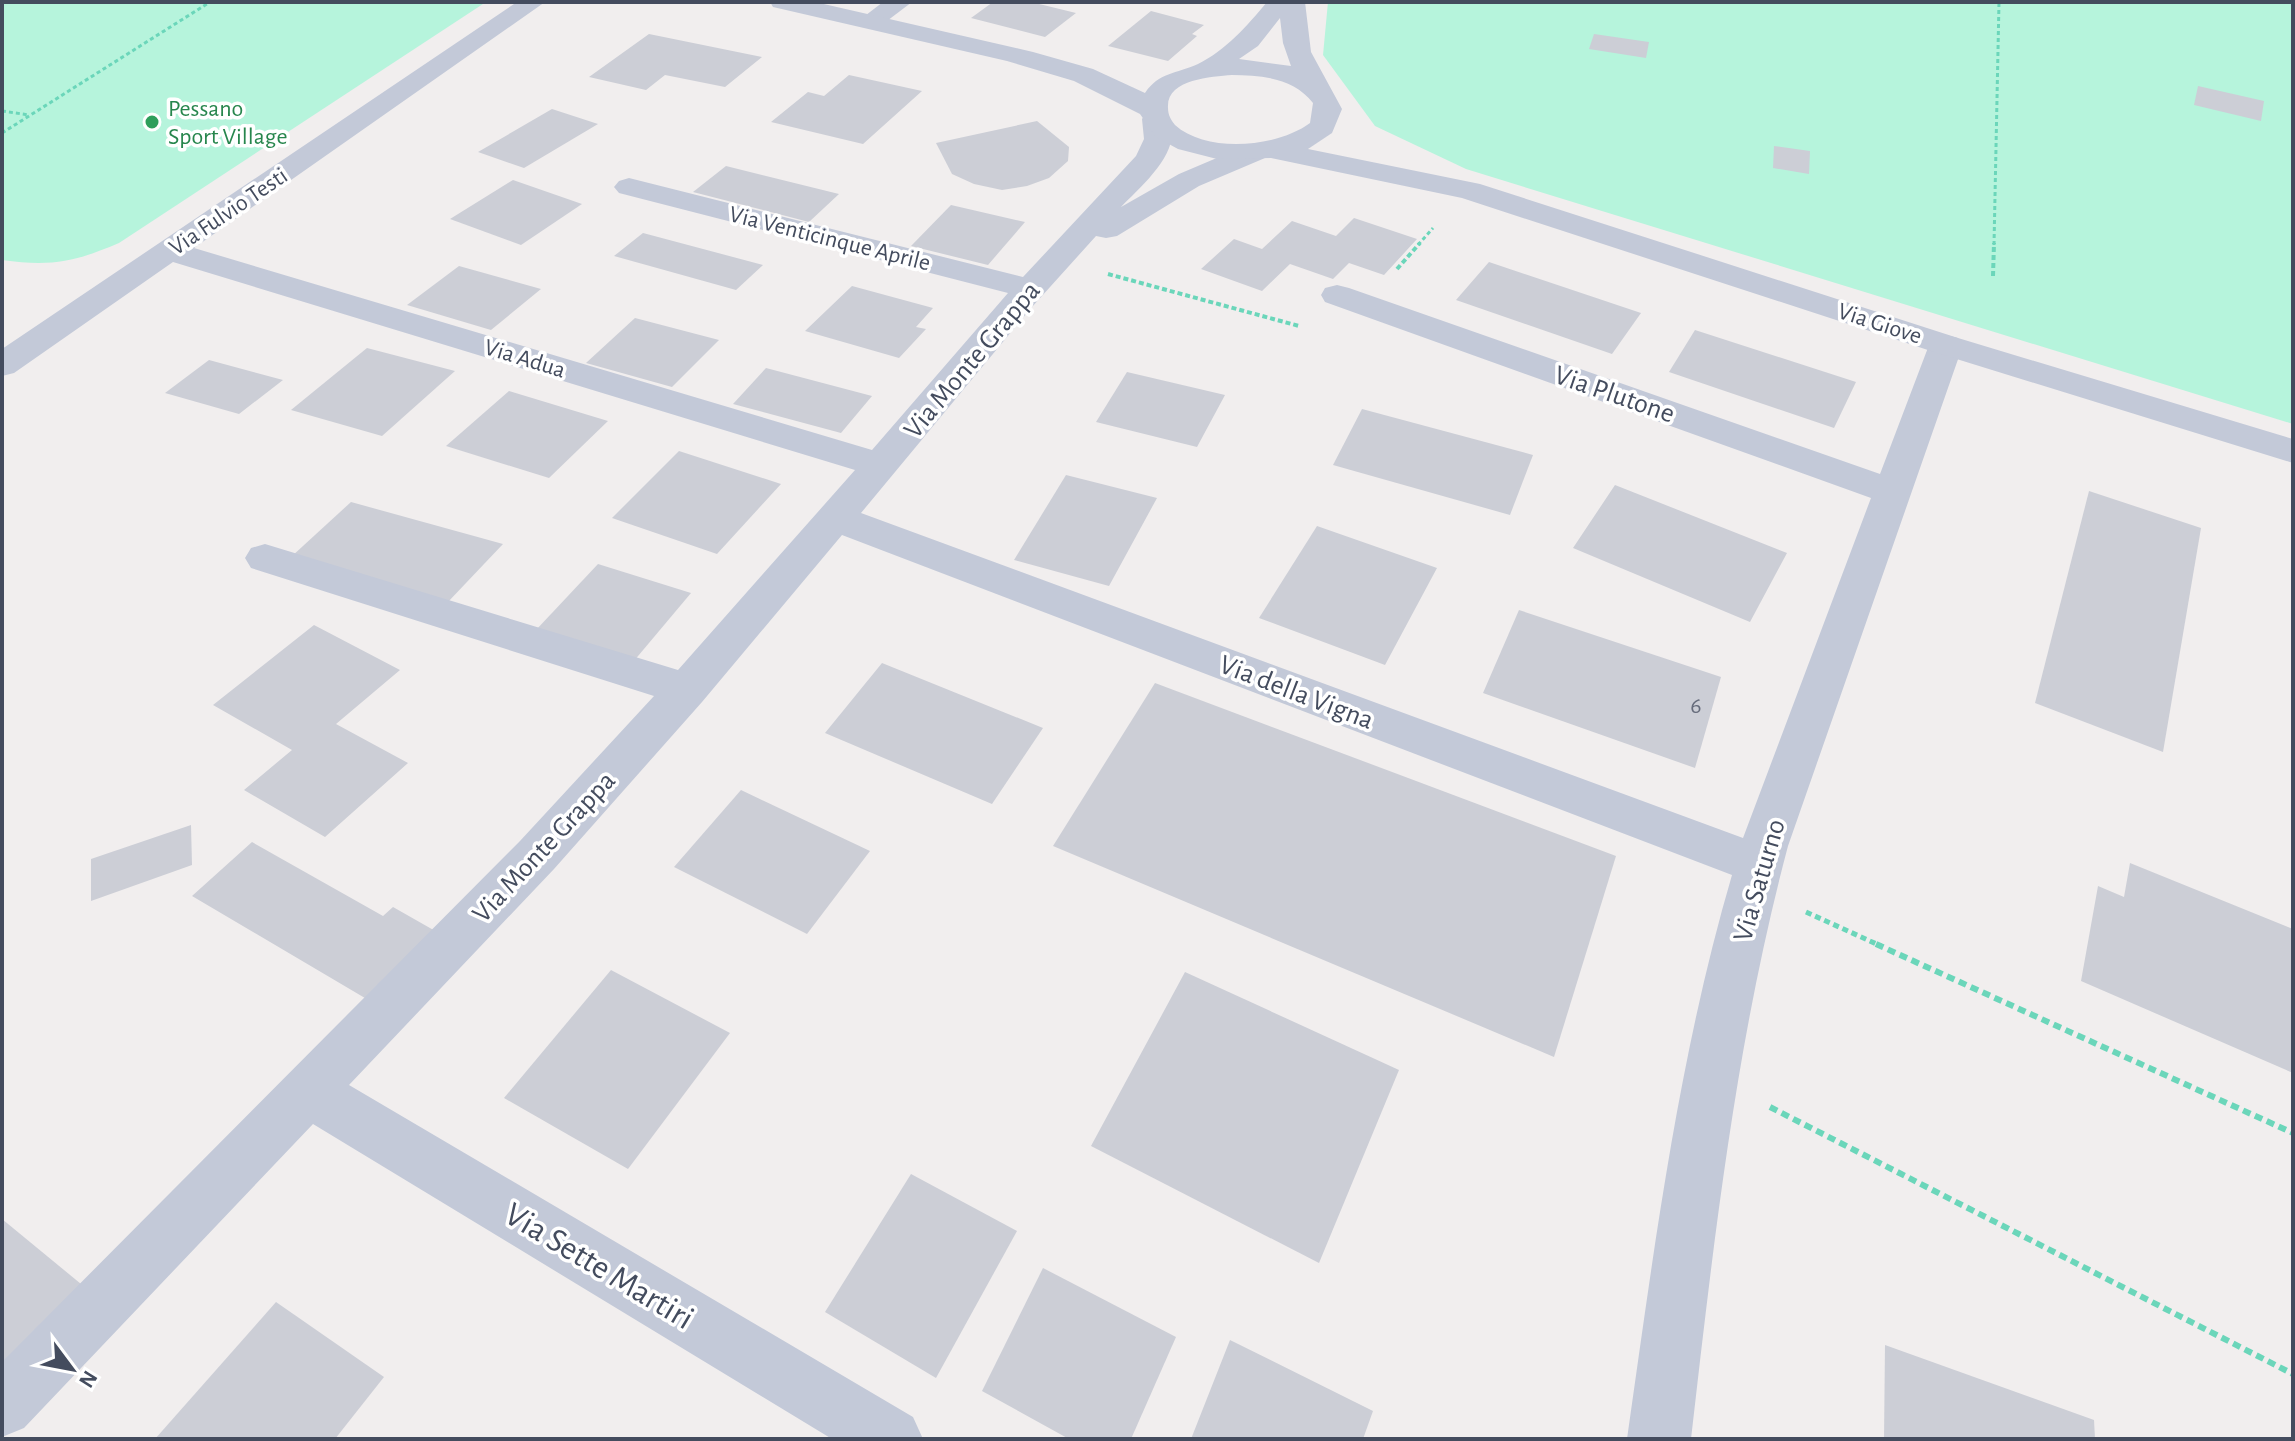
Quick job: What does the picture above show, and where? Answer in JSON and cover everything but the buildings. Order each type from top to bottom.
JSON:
[{"type":"street","name":"Via Fulvio Testi","points":[[2,365],[533,2]]},
{"type":"street","points":[[782,2],[1002,52],[1097,80],[1154,115],[1167,132],[1185,142],[1210,150],[1264,151]]},
{"type":"street","points":[[870,22],[900,2]]},
{"type":"street","points":[[1154,115],[1157,94],[1169,83],[1249,41],[1280,2]]},
{"type":"street","points":[[1293,2],[1297,49],[1304,68],[1341,118]]},
{"type":"street","name":"Via Giove","points":[[1002,52],[1109,70],[1197,71],[1249,67],[1287,74],[1308,83],[1341,118],[1469,190]]},
{"type":"street","name":"Via Monte Grappa","points":[[2,1406],[537,855],[687,690],[1043,274],[1149,159],[1158,139],[1154,115]]},
{"type":"street","name":"Via Monte Grappa","points":[[1043,274],[1178,185],[1264,151],[1292,146],[1312,136],[1325,123],[1341,118]]},
{"type":"street","name":"Via Giove","points":[[1264,151],[1469,190],[1946,345],[2293,451]]},
{"type":"street","name":"Via Venticinque Aprile","points":[[629,187],[1043,274]]},
{"type":"street","name":"Via Adua","points":[[169,251],[881,465]]},
{"type":"street","name":"Via Plutone","points":[[1351,300],[1893,492]]},
{"type":"street","name":"Via Saturno","points":[[1659,1439],[1699,1141],[1730,979],[1759,864],[1946,345]]},
{"type":"street","name":"Via della Vigna","points":[[836,518],[1759,864]]},
{"type":"street","points":[[265,558],[687,690]]},
{"type":"street","name":"Via Sette Martiri","points":[[308,1091],[891,1439]]},
{"type":"path","points":[[2,133],[210,2]]},
{"type":"path","points":[[1993,276],[1999,2]]},
{"type":"path","points":[[2,111],[30,115]]},
{"type":"path","points":[[1043,274],[1301,326],[1351,300],[1442,217]]},
{"type":"path","points":[[1746,914],[1801,909],[2293,1133]]},
{"type":"path","points":[[1713,1074],[1737,1090],[2293,1374]]},
{"type":"green space","name":"Pessano Sport Village","points":[[2,2],[486,2],[119,243],[75,259],[35,263],[2,260]]},
{"type":"green space","points":[[1328,2],[2293,2],[2293,424],[1466,169],[1375,126],[1323,55]]},
{"type":"place","name":"Pessano Sport Village","points":[[152,122]]}]
